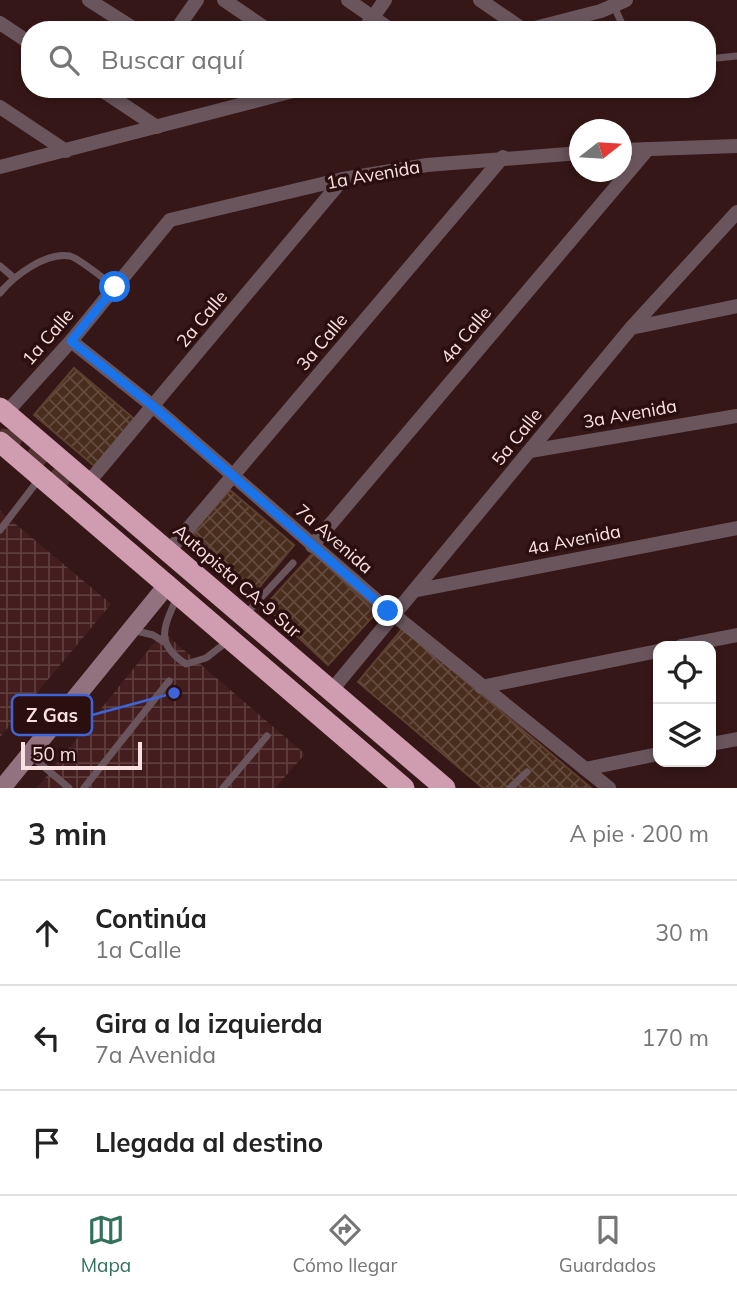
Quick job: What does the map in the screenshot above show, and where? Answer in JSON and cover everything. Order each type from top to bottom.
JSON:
[{"type":"highway","name":"Autopista CA-9 Sur","points":[[3,410],[79,486],[169,551],[445,788]]},
{"type":"highway","points":[[0,442],[404,788]]},
{"type":"highway","points":[[79,486],[138,545],[188,567]]},
{"type":"street","points":[[89,0],[122,21]]},
{"type":"street","points":[[182,21],[197,0]]},
{"type":"street","points":[[224,0],[255,21]]},
{"type":"street","points":[[348,0],[379,21]]},
{"type":"street","points":[[370,21],[385,0]]},
{"type":"street","points":[[480,0],[512,21]]},
{"type":"street","points":[[554,21],[610,3]]},
{"type":"street","points":[[0,23],[21,37]]},
{"type":"street","points":[[114,98],[157,127]]},
{"type":"street","points":[[0,167],[266,98]]},
{"type":"street","points":[[0,107],[66,151]]},
{"type":"street","points":[[632,150],[737,146]]},
{"type":"street","name":"4a Calle","points":[[312,546],[649,149]]},
{"type":"street","name":"1a Avenida","points":[[170,220],[343,179],[427,165],[569,154]]},
{"type":"street","name":"3a Calle","points":[[169,551],[503,158]]},
{"type":"street","name":"2a Calle","points":[[79,486],[154,407],[343,179]]},
{"type":"street","name":"5a Calle","points":[[331,691],[418,590],[631,328],[737,212]]},
{"type":"street","name":"1a Calle","points":[[3,410],[71,341],[170,220]]},
{"type":"street","points":[[631,328],[737,306]]},
{"type":"street","name":"7a Avenida","points":[[71,341],[154,407],[395,617],[609,788]]},
{"type":"street","name":"3a Avenida","points":[[530,451],[737,416]]},
{"type":"street","name":"4a Avenida","points":[[418,590],[737,528]]},
{"type":"street","points":[[2,788],[131,630],[173,589]]},
{"type":"street","points":[[706,641],[737,635]]},
{"type":"street","points":[[481,687],[653,652]]},
{"type":"street","points":[[716,743],[737,739]]},
{"type":"street","points":[[585,768],[653,755]]},
{"type":"lane","points":[[610,3],[620,21]]},
{"type":"lane","points":[[716,59],[737,56]]},
{"type":"lane","points":[[0,293],[13,277],[52,258],[71,256],[115,287]]},
{"type":"lane","points":[[0,266],[13,277]]},
{"type":"lane","points":[[0,530],[41,478]]},
{"type":"lane","points":[[244,616],[293,563]]},
{"type":"lane","points":[[164,642],[173,589]]},
{"type":"lane","points":[[131,630],[153,635],[164,642],[172,655],[186,664],[206,658],[231,639]]},
{"type":"lane","points":[[84,788],[169,681]]},
{"type":"lane","points":[[223,788],[267,736]]},
{"type":"lane","points":[[29,754],[69,788]]},
{"type":"lane","points":[[510,788],[527,772]]},
{"type":"shaded area","points":[[0,511],[111,604],[0,737]]},
{"type":"shaded area","points":[[163,632],[305,754],[275,788],[37,788]]},
{"type":"building","points":[[74,368],[138,422],[98,469],[34,415]]},
{"type":"building","points":[[230,490],[294,545],[256,591],[192,533]]},
{"type":"building","points":[[313,553],[377,612],[328,665],[265,606]]},
{"type":"building","points":[[403,628],[591,788],[483,788],[358,682]]},
{"type":"tunnel","points":[[0,439],[20,445],[29,451],[70,488]]},
{"type":"place","name":"Z Gas","points":[[174,693]]},
{"type":"route","points":[[115,287],[71,341],[154,407],[388,611]]}]
